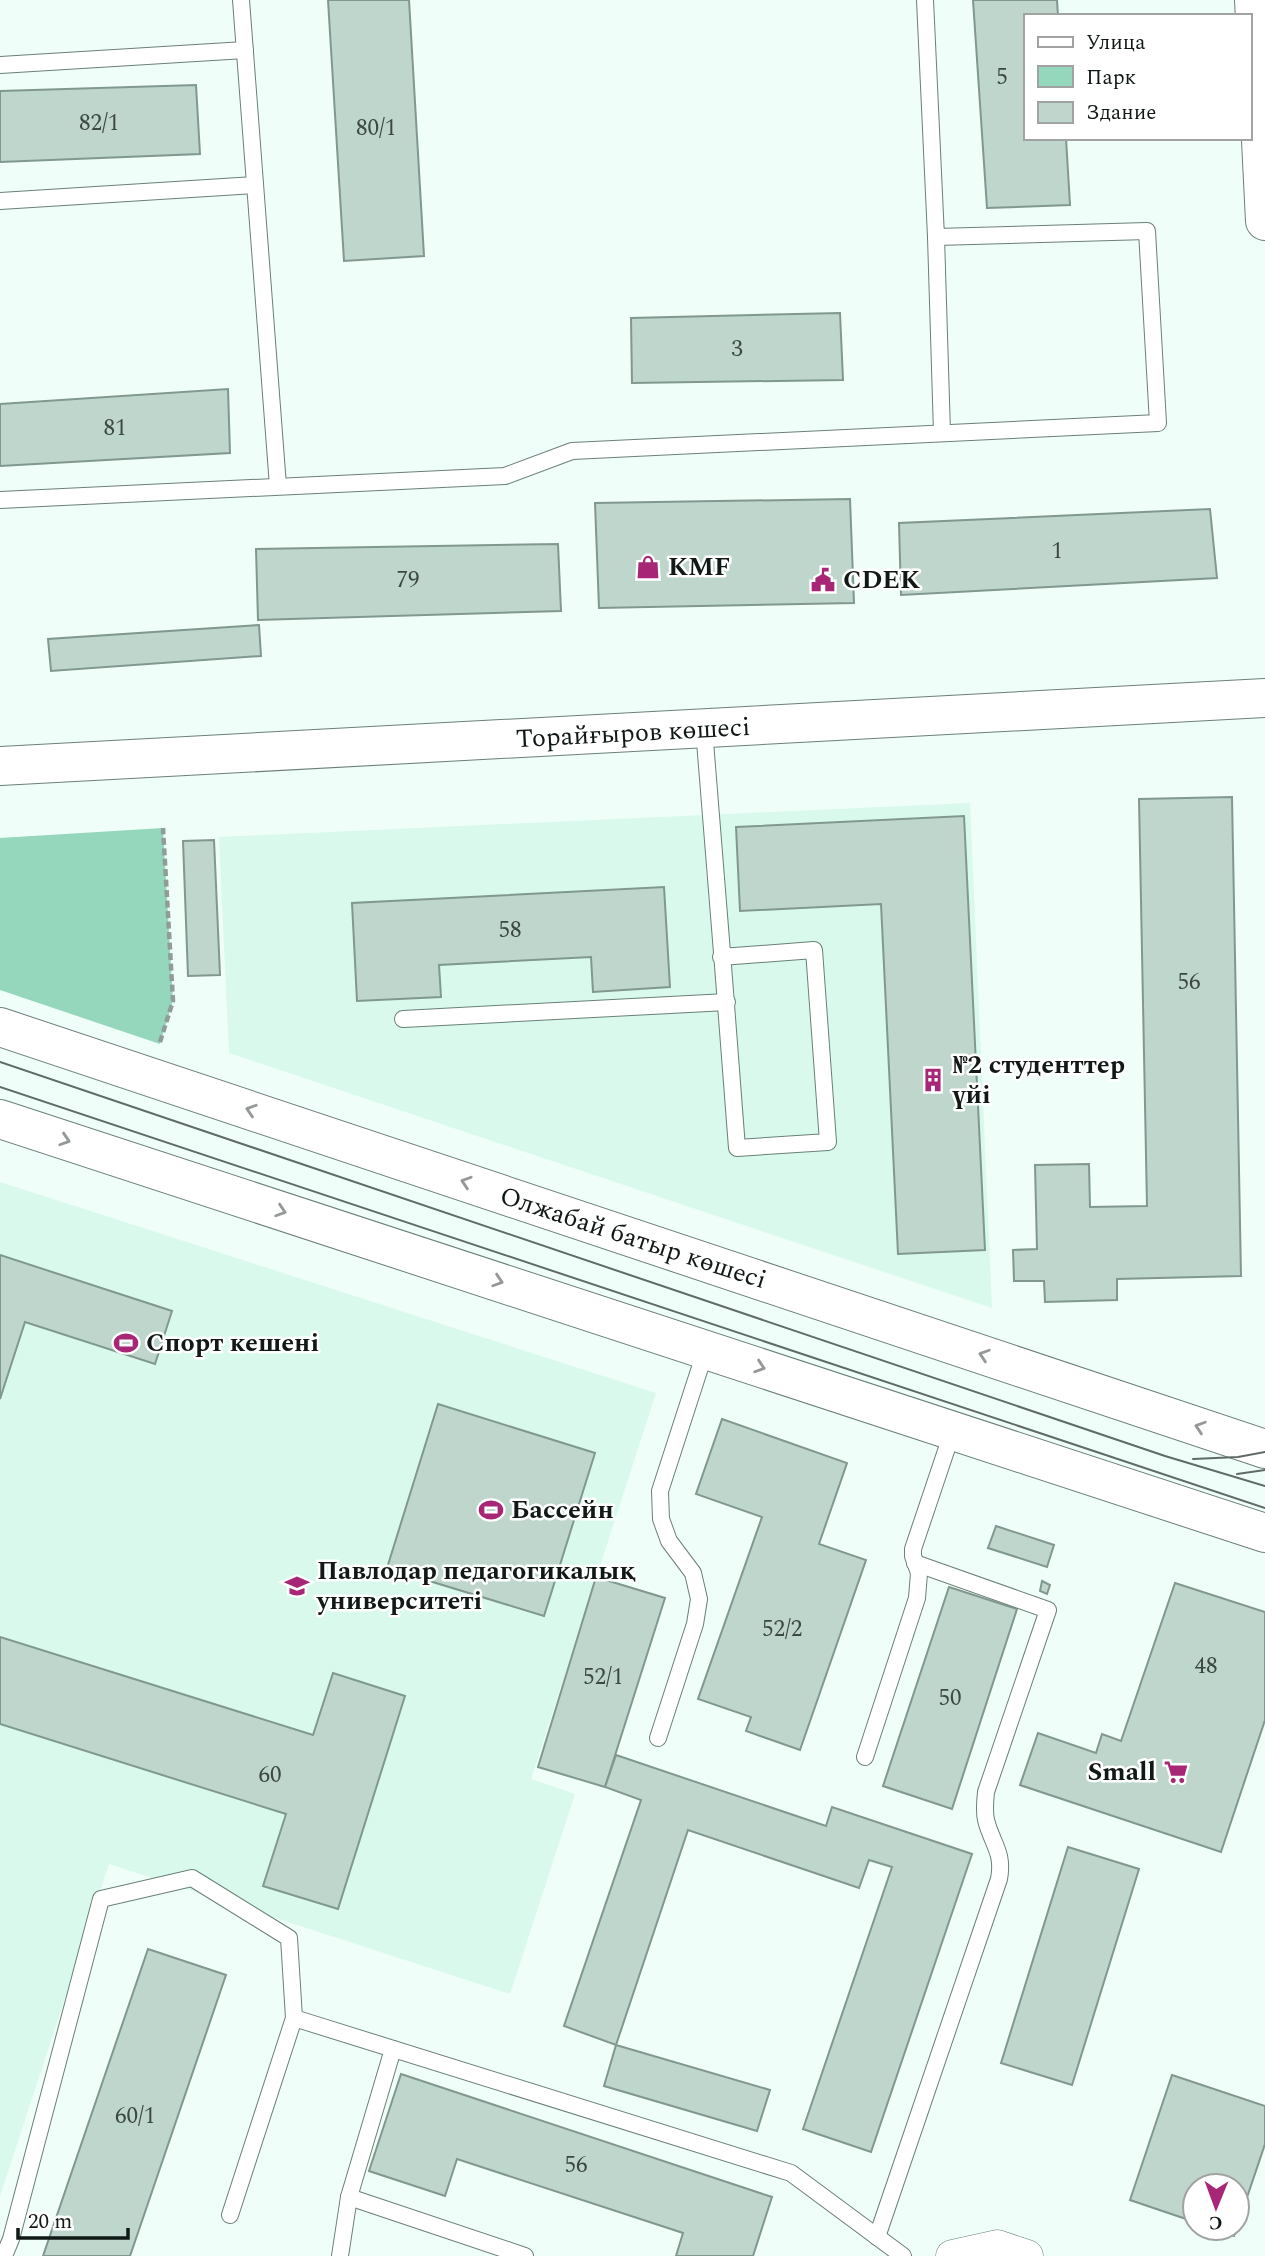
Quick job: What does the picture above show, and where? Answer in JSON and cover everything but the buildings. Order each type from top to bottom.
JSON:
[{"type":"main road","points":[[1254,0],[1265,221]]},
{"type":"main road","name":"Торайғыров көшесі","points":[[0,766],[1265,698]]},
{"type":"main road","name":"Олжабай батыр көшесі","points":[[0,1027],[1265,1449]]},
{"type":"main road","points":[[0,1119],[1265,1533]]},
{"type":"street","points":[[952,2256],[998,2246],[1027,2256]]},
{"type":"lane","points":[[241,0],[278,486]]},
{"type":"lane","points":[[925,0],[942,433]]},
{"type":"lane","points":[[0,65],[245,50]]},
{"type":"lane","points":[[0,201],[255,185]]},
{"type":"lane","points":[[0,500],[505,476],[572,451],[1158,423],[1147,231],[936,237]]},
{"type":"lane","points":[[704,729],[721,957],[727,1002],[737,1148],[828,1142],[814,950],[721,957]]},
{"type":"lane","points":[[403,1019],[727,1002]]},
{"type":"lane","points":[[659,1738],[695,1624],[699,1599],[693,1573],[669,1541],[661,1519],[660,1491],[706,1349]]},
{"type":"lane","points":[[865,1757],[917,1598],[919,1573],[914,1549],[953,1430]]},
{"type":"lane","points":[[877,2237],[999,1879],[1002,1866],[1000,1852],[986,1821],[986,1792],[1048,1610],[915,1563]]},
{"type":"lane","points":[[4,2256],[11,2239],[101,1899],[192,1878],[289,1938],[294,2018],[230,2215]]},
{"type":"lane","points":[[294,2018],[791,2173],[902,2256]]},
{"type":"lane","points":[[340,2256],[349,2197],[393,2049]]},
{"type":"lane","points":[[349,2197],[525,2256]]},
{"type":"path","points":[[160,1044],[173,1001],[163,828]]},
{"type":"shaded area","points":[[970,803],[992,1308],[229,1053],[219,837]]},
{"type":"shaded area","name":"Павлодар педагогикалық университеті","points":[[0,1182],[656,1393],[531,1779],[575,1794],[510,1994],[109,1864],[0,2196]]},
{"type":"green space","points":[[163,828],[173,1001],[160,1044],[0,990],[0,838]]},
{"type":"tram line","points":[[0,1062],[1165,1456],[1265,1486]]},
{"type":"tram line","points":[[0,1087],[1265,1508]]},
{"type":"tram line","points":[[1193,1459],[1238,1457],[1265,1452]]},
{"type":"tram line","points":[[1237,1474],[1265,1470]]},
{"type":"place","name":"KMF","points":[[648,567]]},
{"type":"place","name":"CDEK","points":[[823,580]]},
{"type":"place","name":"№2 студенттер үйі","points":[[933,1080]]},
{"type":"place","name":"Спорт кешені","points":[[126,1343]]},
{"type":"place","name":"Бассейн","points":[[491,1510]]},
{"type":"place","name":"Павлодар педагогикалық университеті","points":[[297,1586]]},
{"type":"place","name":"Small","points":[[1176,1772]]}]
